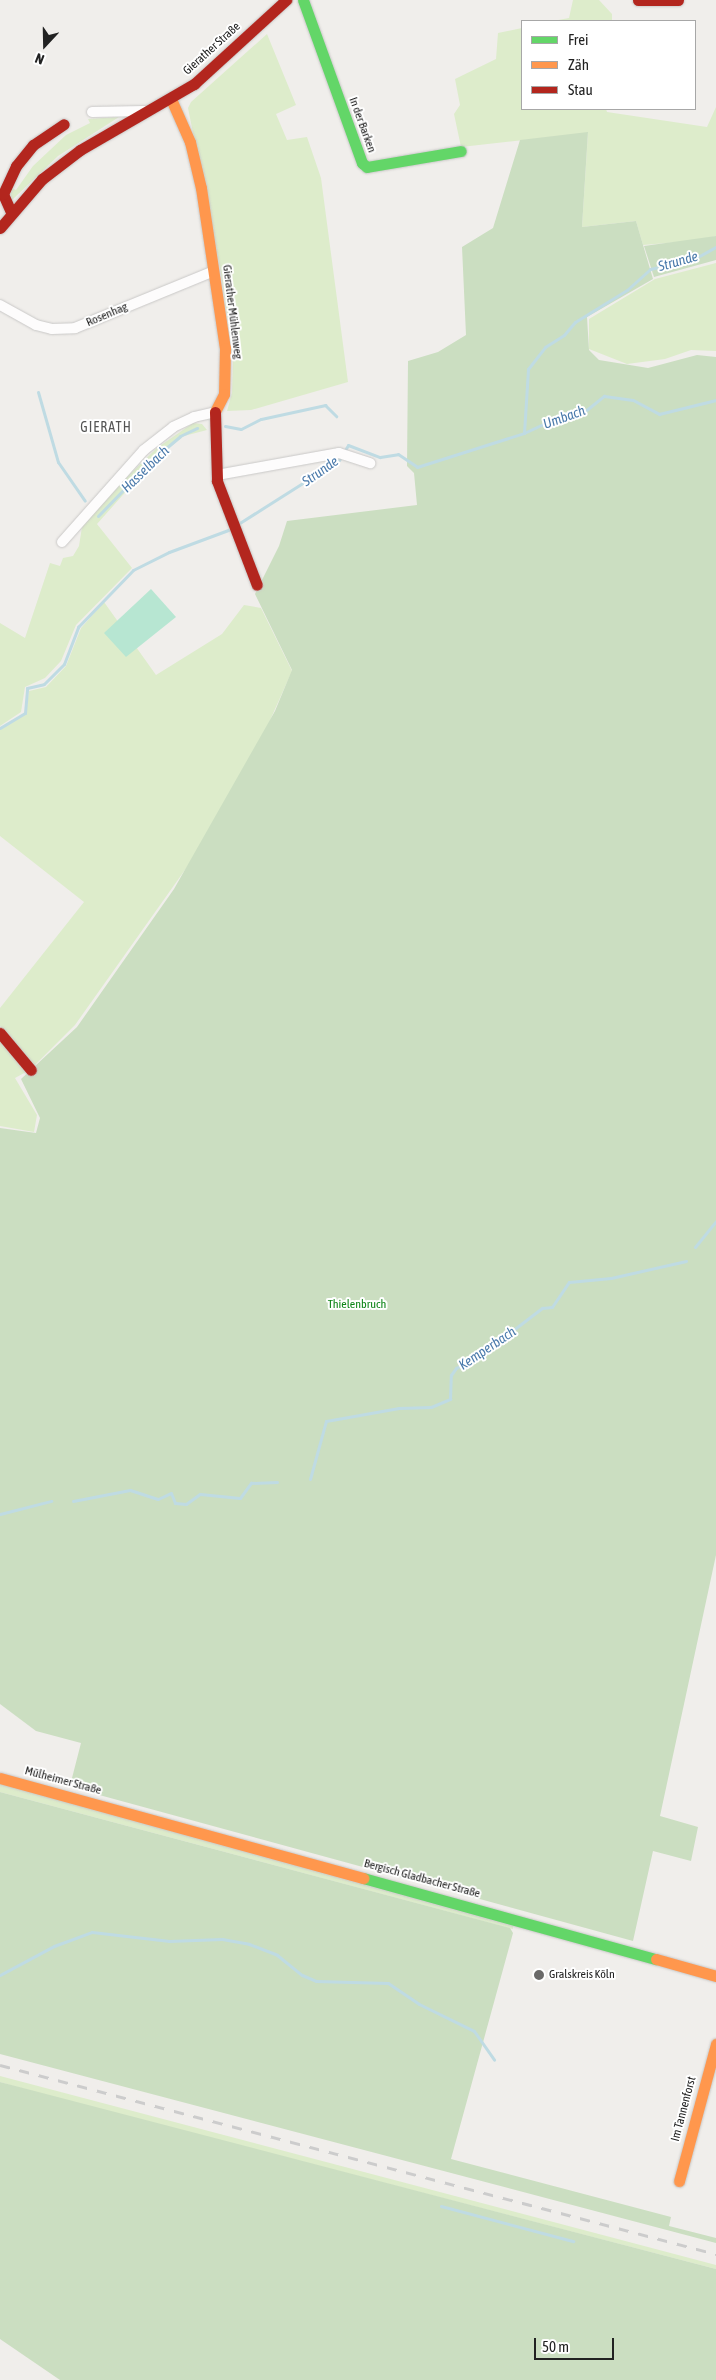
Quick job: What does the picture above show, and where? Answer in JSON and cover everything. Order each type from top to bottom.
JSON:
[{"type":"street","name":"Gierather Straße","points":[[0,228],[42,179],[80,150],[194,84],[286,0]]},
{"type":"street","name":"In der Barken","points":[[303,0],[362,163],[367,167],[461,151]]},
{"type":"street","points":[[638,0],[678,0]]},
{"type":"street","name":"Gierather Mühlenweg","points":[[171,99],[190,142],[214,270],[225,348],[224,394],[215,412],[217,475],[257,585]]},
{"type":"street","name":"Gierather Straße","points":[[92,112],[150,111]]},
{"type":"street","points":[[12,212],[3,194],[16,166],[33,146],[64,124]]},
{"type":"street","name":"Rosenhag","points":[[0,305],[36,325],[52,329],[75,328],[214,270]]},
{"type":"street","points":[[62,542],[144,450],[182,422],[215,412]]},
{"type":"street","points":[[217,475],[343,454],[370,463]]},
{"type":"street","points":[[0,1033],[32,1070]]},
{"type":"street","name":"Mülheimer Straße","points":[[0,1778],[120,1811]]},
{"type":"street","name":"Bergisch Gladbacher Straße","points":[[120,1811],[716,1976]]},
{"type":"street","name":"Im Tannenforst","points":[[679,2180],[716,2044]]},
{"type":"green space","points":[[573,0],[599,0],[612,14],[612,20],[558,20],[569,18]]},
{"type":"green space","points":[[521,28],[521,110],[606,110],[607,112],[707,127],[716,107],[716,236],[703,240],[643,245],[636,221],[582,227],[588,133],[461,147],[454,114],[460,105],[455,79],[496,59],[498,33]]},
{"type":"green space","points":[[267,34],[296,105],[276,114],[287,140],[307,137],[321,178],[348,382],[251,410],[227,411],[232,393],[233,359],[221,273],[188,108],[191,102]]},
{"type":"green space","points":[[119,117],[58,156],[12,200],[9,187],[16,190],[33,166],[66,135],[90,123],[88,119]]},
{"type":"green space","name":"Thielenbruch","points":[[588,132],[582,227],[636,221],[653,279],[587,317],[589,350],[599,360],[648,368],[697,355],[716,357],[716,1555],[660,1816],[698,1827],[691,1861],[653,1851],[633,1941],[81,1790],[72,1778],[81,1743],[36,1731],[0,1704],[0,1128],[36,1133],[40,1118],[21,1079],[77,1027],[174,889],[275,711],[292,670],[255,594],[279,546],[287,521],[417,505],[414,473],[407,466],[408,361],[438,352],[466,335],[462,247],[493,228],[520,140]]},
{"type":"green space","points":[[716,236],[716,260],[654,277],[644,246]]},
{"type":"green space","points":[[716,263],[716,351],[691,350],[665,359],[627,364],[589,349],[589,319],[655,279]]},
{"type":"green space","points":[[193,423],[202,424],[207,430],[184,436],[155,459],[97,524],[132,568],[76,625],[61,661],[45,678],[25,687],[21,712],[0,726],[0,623],[25,638],[50,563],[60,566],[63,558],[73,556],[79,546],[82,527],[129,475],[157,448]]},
{"type":"green space","points":[[151,589],[176,617],[126,657],[104,633]]},
{"type":"green space","points":[[104,602],[156,675],[222,634],[244,605],[261,608],[292,671],[251,763],[187,867],[75,1025],[34,1066],[0,1026],[0,1008],[84,902],[0,836],[0,730],[26,713],[29,691],[46,687],[66,666],[81,628]]},
{"type":"green space","points":[[0,1041],[26,1072],[15,1078],[37,1115],[34,1132],[0,1126]]},
{"type":"green space","points":[[0,1784],[513,1926],[513,1929],[0,1792]]},
{"type":"green space","points":[[0,1792],[510,1928],[513,1933],[451,2159],[671,2217],[669,2226],[716,2238],[716,2243],[0,2054]]},
{"type":"green space","points":[[0,2076],[716,2265],[716,2269],[42,2094],[0,2082]]},
{"type":"green space","points":[[0,2082],[716,2269],[716,2380],[60,2380],[0,2339]]},
{"type":"waterway","name":"Strunde","points":[[238,524],[339,460],[348,445],[380,457],[398,454],[417,467],[524,433],[528,369],[545,347],[564,335],[575,322],[627,290],[650,269],[694,259],[716,247]]},
{"type":"waterway","name":"Hasselbach","points":[[38,392],[58,462],[85,501]]},
{"type":"waterway","name":"Umbach","points":[[524,433],[567,413],[584,412],[604,396],[633,400],[659,414],[716,400]]},
{"type":"waterway","name":"Hasselbach","points":[[225,426],[241,429],[261,419],[325,405],[336,416]]},
{"type":"waterway","name":"Hasselbach","points":[[98,516],[153,459],[180,436],[197,428]]},
{"type":"waterway","name":"Strunde","points":[[0,728],[25,713],[27,688],[44,684],[64,664],[78,627],[133,570],[169,552],[231,529]]},
{"type":"waterway","name":"Kemperbach","points":[[695,1247],[716,1221]]},
{"type":"waterway","name":"Kemperbach","points":[[310,1479],[326,1421],[399,1408],[431,1407],[450,1399],[451,1375],[456,1368],[482,1354],[542,1308],[552,1307],[569,1282],[611,1278],[686,1261]]},
{"type":"waterway","name":"Kemperbach","points":[[73,1501],[130,1490],[158,1499],[171,1493],[175,1503],[186,1504],[200,1494],[240,1498],[251,1483],[277,1482]]},
{"type":"waterway","name":"Kemperbach","points":[[0,1514],[51,1501]]},
{"type":"waterway","points":[[0,1975],[54,1946],[92,1932],[169,1941],[222,1939],[249,1944],[277,1955],[302,1975],[316,1981],[388,1983],[419,2004],[474,2031],[494,2060]]},
{"type":"waterway","points":[[441,2206],[573,2241]]},
{"type":"railway","points":[[0,2065],[716,2254]]},
{"type":"traffic: fast","points":[[303,0],[362,163],[367,167],[461,151]]},
{"type":"traffic: fast","points":[[363,1878],[656,1959]]},
{"type":"traffic: slow","points":[[171,99],[190,142],[201,188],[225,348],[224,394],[215,412]]},
{"type":"traffic: slow","points":[[0,1778],[363,1878]]},
{"type":"traffic: slow","points":[[656,1959],[716,1976]]},
{"type":"traffic: slow","points":[[679,2181],[716,2044]]},
{"type":"traffic: jam","points":[[0,228],[42,179],[80,150],[194,84],[286,0]]},
{"type":"traffic: jam","points":[[638,0],[678,0]]},
{"type":"traffic: jam","points":[[11,212],[3,194],[16,166],[33,145],[64,124]]},
{"type":"traffic: jam","points":[[215,412],[217,481],[257,585]]},
{"type":"traffic: jam","points":[[0,1033],[31,1070]]},
{"type":"place","name":"Gralskreis Köln","points":[[539,1975]]},
{"type":"district","name":"GIERATH","points":[[106,427]]}]
